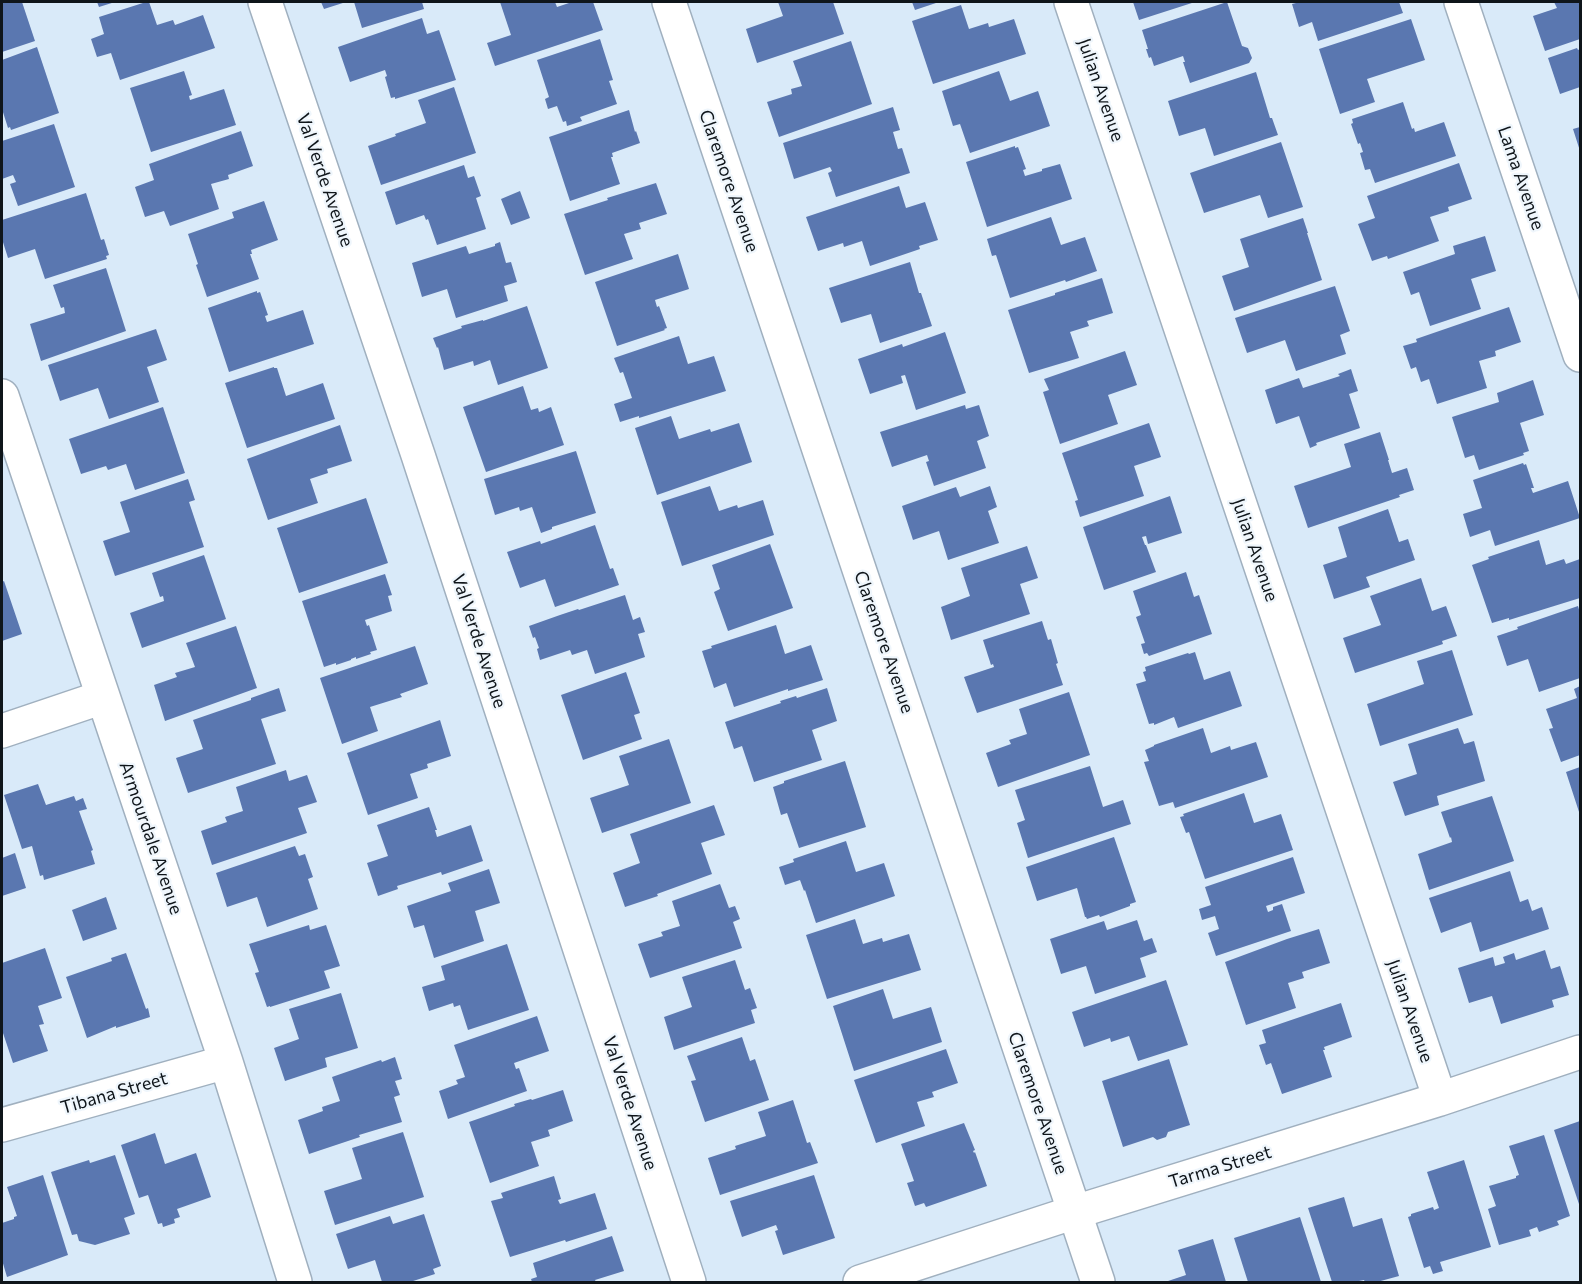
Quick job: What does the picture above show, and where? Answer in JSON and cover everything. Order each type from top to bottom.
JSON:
[{"type":"street","name":"Val Verde Avenue","points":[[265,2],[418,455],[689,1282]]},
{"type":"street","name":"Claremore Avenue","points":[[669,2],[1098,1282]]},
{"type":"street","name":"Julian Avenue","points":[[1071,2],[1440,1099]]},
{"type":"street","name":"Lama Avenue","points":[[1461,2],[1581,355]]},
{"type":"street","name":"Armourdale Avenue","points":[[2,396],[226,1062],[295,1282]]},
{"type":"street","points":[[2,731],[103,697]]},
{"type":"street","name":"Tarma Street","points":[[860,1282],[1440,1099],[1581,1052]]},
{"type":"street","name":"Tibana Street","points":[[2,1125],[226,1062]]},
{"type":"building","points":[[2,2],[22,2],[35,41],[2,52]]},
{"type":"building","points":[[97,2],[115,2],[99,7]]},
{"type":"building","points":[[149,2],[157,25],[173,20],[175,25],[203,15],[215,48],[120,80],[111,53],[97,57],[91,39],[104,34],[99,17]]},
{"type":"building","points":[[321,2],[346,2],[324,9]]},
{"type":"building","points":[[354,2],[422,2],[424,9],[362,28]]},
{"type":"building","points":[[500,2],[555,2],[557,7],[572,2],[593,2],[603,30],[495,66],[487,43],[511,35]]},
{"type":"building","points":[[778,2],[833,2],[844,34],[757,63],[746,29],[783,16]]},
{"type":"building","points":[[912,2],[939,2],[915,10]]},
{"type":"building","points":[[1133,2],[1195,2],[1139,20]]},
{"type":"building","points":[[1227,2],[1242,46],[1248,48],[1252,58],[1249,63],[1190,83],[1183,56],[1154,66],[1146,49],[1148,49],[1142,30]]},
{"type":"building","points":[[1300,2],[1399,2],[1403,13],[1318,41],[1312,22],[1299,27],[1292,4]]},
{"type":"building","points":[[1554,2],[1580,2],[1580,39],[1545,51],[1533,16],[1557,8]]},
{"type":"building","points":[[961,5],[969,29],[988,23],[989,27],[1014,19],[1026,54],[933,84],[912,21]]},
{"type":"building","points":[[422,18],[427,34],[439,30],[456,80],[395,99],[395,97],[391,98],[385,70],[350,82],[338,47]]},
{"type":"building","points":[[1411,19],[1425,60],[1367,79],[1375,102],[1340,114],[1319,49]]},
{"type":"building","points":[[600,39],[613,80],[609,81],[617,104],[580,117],[582,121],[567,126],[557,106],[548,109],[545,99],[549,97],[537,60]]},
{"type":"building","points":[[851,41],[872,104],[779,137],[767,102],[792,94],[791,89],[802,86],[793,61]]},
{"type":"building","points":[[37,47],[59,113],[11,130],[10,127],[8,128],[2,109],[2,60]]},
{"type":"building","points":[[1580,49],[1580,87],[1560,94],[1548,58]]},
{"type":"building","points":[[184,71],[192,95],[189,96],[190,100],[224,89],[236,125],[151,152],[130,88]]},
{"type":"building","points":[[999,71],[1010,101],[1038,91],[1050,126],[970,153],[960,124],[953,126],[942,91]]},
{"type":"building","points":[[1256,72],[1270,118],[1272,118],[1278,135],[1214,156],[1205,128],[1179,136],[1168,101]]},
{"type":"building","points":[[454,87],[476,153],[381,185],[368,146],[426,123],[418,100]]},
{"type":"building","points":[[1403,102],[1415,132],[1444,122],[1456,156],[1375,183],[1370,169],[1365,170],[1360,153],[1363,152],[1351,124],[1352,119]]},
{"type":"building","points":[[893,107],[900,130],[893,132],[898,149],[902,148],[910,173],[836,197],[828,173],[832,171],[830,167],[794,179],[783,143]]},
{"type":"building","points":[[629,110],[640,143],[612,153],[613,157],[611,157],[620,184],[570,201],[549,137]]},
{"type":"building","points":[[54,124],[75,187],[18,206],[10,184],[16,182],[13,175],[2,179],[2,141]]},
{"type":"building","points":[[1580,127],[1580,151],[1573,129]]},
{"type":"building","points":[[241,131],[253,166],[228,175],[229,179],[211,184],[219,209],[170,226],[164,211],[145,217],[135,187],[154,180],[149,164]]},
{"type":"building","points":[[1281,142],[1303,207],[1268,218],[1260,195],[1204,213],[1190,173]]},
{"type":"building","points":[[1015,146],[1015,148],[1018,147],[1026,169],[1023,170],[1025,176],[1060,164],[1072,199],[987,227],[966,162]]},
{"type":"building","points":[[1459,163],[1472,199],[1448,207],[1449,211],[1430,217],[1439,241],[1388,259],[1387,256],[1372,261],[1358,224],[1375,218],[1367,196]]},
{"type":"building","points":[[464,165],[468,178],[474,176],[481,196],[476,198],[486,229],[437,245],[428,219],[426,220],[424,215],[396,225],[385,192]]},
{"type":"building","points":[[656,183],[667,214],[639,223],[641,229],[624,234],[633,259],[585,275],[564,214]]},
{"type":"building","points":[[899,186],[906,208],[925,202],[938,240],[919,246],[920,249],[870,266],[862,241],[844,247],[843,243],[818,251],[806,217]]},
{"type":"building","points":[[520,191],[530,218],[511,225],[501,199]]},
{"type":"building","points":[[86,193],[101,240],[104,239],[109,255],[106,256],[107,259],[45,279],[35,249],[8,258],[2,239],[2,220]]},
{"type":"building","points":[[264,201],[278,240],[251,250],[252,254],[250,254],[259,279],[207,297],[188,234],[234,218],[232,212]]},
{"type":"building","points":[[1051,217],[1061,245],[1085,237],[1097,271],[1010,298],[996,255],[992,256],[987,239]]},
{"type":"building","points":[[1303,218],[1322,280],[1234,311],[1222,276],[1249,267],[1240,239]]},
{"type":"building","points":[[1485,236],[1496,271],[1471,279],[1481,309],[1430,326],[1419,292],[1411,295],[1403,272],[1455,254],[1453,246]]},
{"type":"building","points":[[500,242],[506,263],[511,262],[517,282],[504,286],[508,301],[456,318],[447,289],[422,297],[412,263],[466,246],[469,254],[495,246]]},
{"type":"building","points":[[678,254],[689,289],[655,300],[667,328],[617,346],[595,282]]},
{"type":"building","points":[[910,262],[932,326],[880,343],[871,314],[841,323],[829,288]]},
{"type":"building","points":[[106,268],[126,331],[41,361],[30,324],[65,313],[53,285]]},
{"type":"building","points":[[1102,278],[1113,313],[1087,321],[1089,326],[1070,332],[1079,358],[1029,373],[1008,310]]},
{"type":"building","points":[[1335,286],[1350,331],[1340,335],[1346,354],[1296,371],[1285,340],[1247,353],[1235,318]]},
{"type":"building","points":[[257,291],[257,293],[260,292],[268,315],[265,316],[267,322],[303,310],[314,344],[229,372],[208,308]]},
{"type":"building","points":[[527,306],[548,368],[498,385],[490,360],[474,366],[473,361],[444,370],[438,347],[433,338],[462,328],[461,326]]},
{"type":"building","points":[[1509,307],[1521,342],[1495,351],[1496,356],[1479,361],[1487,388],[1437,404],[1429,379],[1421,382],[1416,367],[1411,369],[1403,346],[1417,342],[1416,339]]},
{"type":"building","points":[[156,329],[167,360],[147,367],[159,402],[109,419],[98,388],[60,401],[48,365]]},
{"type":"building","points":[[945,332],[966,393],[916,410],[905,375],[901,376],[903,383],[870,394],[858,359],[902,344],[903,347]]},
{"type":"building","points":[[679,336],[688,364],[714,356],[726,391],[620,422],[614,404],[632,398],[623,372],[620,373],[614,358]]},
{"type":"building","points":[[1125,351],[1137,385],[1108,395],[1118,424],[1060,444],[1043,392],[1049,390],[1044,379]]},
{"type":"building","points":[[277,368],[286,396],[323,383],[335,419],[247,448],[225,383]]},
{"type":"building","points":[[1351,369],[1358,391],[1349,394],[1360,428],[1316,443],[1317,445],[1310,448],[1299,416],[1276,424],[1265,390],[1299,378],[1303,388],[1340,376],[1338,374]]},
{"type":"building","points":[[1533,380],[1544,415],[1520,423],[1529,451],[1523,453],[1524,455],[1479,470],[1474,455],[1465,458],[1452,417],[1499,402],[1497,393]]},
{"type":"building","points":[[523,386],[531,410],[538,408],[539,412],[551,407],[564,445],[486,472],[463,407]]},
{"type":"building","points":[[965,405],[966,409],[979,405],[989,436],[977,441],[986,468],[934,486],[926,462],[929,461],[927,455],[892,467],[880,432]]},
{"type":"building","points":[[163,407],[185,473],[135,490],[126,464],[108,470],[106,466],[81,474],[69,439]]},
{"type":"building","points":[[671,416],[679,439],[739,423],[752,462],[657,495],[635,428]]},
{"type":"building","points":[[1149,423],[1161,457],[1134,466],[1144,496],[1080,517],[1075,501],[1078,500],[1062,453]]},
{"type":"building","points":[[340,425],[352,461],[327,469],[328,473],[310,479],[318,503],[268,520],[247,459]]},
{"type":"building","points":[[1380,432],[1392,473],[1407,468],[1414,490],[1399,495],[1400,497],[1308,528],[1294,486],[1351,467],[1344,444]]},
{"type":"building","points":[[576,451],[596,513],[552,527],[541,533],[532,507],[520,511],[519,507],[495,515],[484,479]]},
{"type":"building","points":[[1523,463],[1526,464],[1534,488],[1531,488],[1533,493],[1568,481],[1580,518],[1495,546],[1490,530],[1470,537],[1463,514],[1482,508],[1473,480]]},
{"type":"building","points":[[188,479],[195,500],[189,502],[204,547],[115,576],[103,541],[130,532],[120,502]]},
{"type":"building","points":[[710,486],[719,511],[763,500],[774,535],[682,566],[661,502]]},
{"type":"building","points":[[990,486],[997,507],[988,511],[999,543],[948,560],[939,531],[913,540],[902,506],[956,487],[960,497]]},
{"type":"building","points":[[1170,496],[1182,533],[1148,544],[1146,536],[1142,537],[1156,572],[1104,590],[1083,527]]},
{"type":"building","points":[[366,498],[388,563],[299,593],[277,528]]},
{"type":"building","points":[[1388,509],[1399,542],[1408,539],[1415,560],[1366,577],[1370,587],[1334,599],[1323,565],[1347,557],[1338,527]]},
{"type":"building","points":[[595,525],[610,569],[613,568],[619,585],[555,607],[545,579],[520,588],[507,552],[540,541],[541,544]]},
{"type":"building","points":[[1539,540],[1546,565],[1564,559],[1566,564],[1580,559],[1580,598],[1492,623],[1472,565],[1489,559],[1488,557]]},
{"type":"building","points":[[770,544],[793,608],[728,631],[714,592],[720,589],[712,565]]},
{"type":"building","points":[[1027,546],[1038,578],[1020,584],[1030,614],[951,640],[941,607],[970,596],[961,568]]},
{"type":"building","points":[[204,555],[226,619],[142,648],[130,613],[164,601],[163,596],[160,597],[152,573]]},
{"type":"building","points":[[1186,572],[1194,597],[1199,595],[1212,634],[1149,656],[1147,653],[1144,654],[1141,644],[1145,643],[1136,617],[1141,615],[1133,591]]},
{"type":"building","points":[[385,574],[392,595],[388,596],[392,611],[365,620],[367,626],[369,625],[377,650],[356,659],[356,657],[324,667],[302,601]]},
{"type":"building","points":[[1421,578],[1432,611],[1446,606],[1457,636],[1442,641],[1443,644],[1355,673],[1343,638],[1381,625],[1370,596]]},
{"type":"building","points":[[4,581],[22,634],[2,641],[2,582]]},
{"type":"building","points":[[625,595],[633,620],[640,617],[645,632],[638,634],[645,657],[595,674],[587,650],[572,655],[570,650],[540,660],[537,649],[539,648],[529,626]]},
{"type":"building","points":[[1578,606],[1580,613],[1580,678],[1539,692],[1528,659],[1507,666],[1497,636]]},
{"type":"building","points":[[1042,621],[1048,640],[1051,639],[1063,685],[977,713],[964,677],[994,667],[993,664],[991,665],[983,640]]},
{"type":"building","points":[[776,625],[785,654],[811,645],[823,680],[734,707],[726,683],[714,688],[702,651]]},
{"type":"building","points":[[236,626],[257,688],[165,721],[154,685],[177,677],[175,673],[195,667],[186,643]]},
{"type":"building","points":[[415,646],[428,684],[400,694],[402,697],[370,707],[378,731],[342,744],[320,678]]},
{"type":"building","points":[[1452,650],[1473,715],[1380,746],[1367,704],[1424,684],[1417,661]]},
{"type":"building","points":[[1195,652],[1204,680],[1230,671],[1242,706],[1178,728],[1174,717],[1154,725],[1154,723],[1149,724],[1136,684],[1146,681],[1143,672],[1146,671],[1145,667]]},
{"type":"building","points":[[626,672],[640,713],[634,715],[642,739],[583,760],[561,695]]},
{"type":"building","points":[[1580,686],[1580,755],[1561,762],[1549,729],[1553,728],[1546,709],[1577,698],[1574,689]]},
{"type":"building","points":[[279,688],[286,711],[261,719],[276,764],[188,793],[176,758],[203,749],[193,720]]},
{"type":"building","points":[[827,688],[837,721],[812,730],[822,760],[754,782],[742,746],[734,749],[725,722],[781,703],[780,701]]},
{"type":"building","points":[[1069,692],[1090,755],[998,787],[986,753],[1011,744],[1009,740],[1027,734],[1019,709]]},
{"type":"building","points":[[440,720],[451,756],[427,764],[428,768],[410,774],[418,798],[368,815],[347,753]]},
{"type":"building","points":[[1203,728],[1211,753],[1230,746],[1231,750],[1256,742],[1268,777],[1175,808],[1173,802],[1159,806],[1144,762],[1149,761],[1145,750]]},
{"type":"building","points":[[1458,728],[1464,744],[1474,741],[1485,781],[1437,796],[1439,805],[1405,816],[1393,782],[1417,774],[1408,744]]},
{"type":"building","points":[[669,739],[691,803],[602,833],[590,798],[629,785],[619,756]]},
{"type":"building","points":[[845,761],[866,827],[799,848],[787,813],[781,815],[773,787],[784,781]]},
{"type":"building","points":[[1090,766],[1103,807],[1123,800],[1131,824],[1028,858],[1017,823],[1025,820],[1015,790]]},
{"type":"building","points":[[1580,767],[1580,815],[1566,772]]},
{"type":"building","points":[[286,770],[289,781],[307,775],[317,802],[298,808],[307,833],[212,865],[201,831],[227,822],[225,817],[243,811],[236,787]]},
{"type":"building","points":[[38,784],[46,805],[74,796],[76,801],[83,798],[87,809],[79,811],[93,850],[91,851],[95,864],[44,880],[43,875],[40,876],[32,846],[22,849],[4,795]]},
{"type":"building","points":[[1244,793],[1254,823],[1281,814],[1293,850],[1205,879],[1189,832],[1186,833],[1180,817]]},
{"type":"building","points":[[1492,796],[1514,861],[1429,890],[1418,854],[1452,842],[1441,812]]},
{"type":"building","points":[[714,805],[725,835],[701,843],[712,874],[625,907],[613,873],[640,863],[630,834]]},
{"type":"building","points":[[429,807],[437,830],[435,830],[437,837],[471,825],[483,861],[442,875],[441,872],[397,886],[398,889],[378,896],[367,863],[388,856],[377,825]]},
{"type":"building","points":[[1114,837],[1136,902],[1100,917],[1099,915],[1087,919],[1077,888],[1037,901],[1026,867]]},
{"type":"building","points":[[846,841],[856,872],[884,863],[895,896],[816,923],[800,880],[785,885],[779,867],[794,862],[793,859]]},
{"type":"building","points":[[295,846],[299,856],[305,854],[313,877],[308,879],[318,909],[267,927],[257,897],[227,907],[216,873]]},
{"type":"building","points":[[15,853],[26,888],[2,896],[2,858]]},
{"type":"building","points":[[1293,857],[1305,893],[1266,906],[1268,912],[1273,910],[1273,907],[1282,904],[1291,931],[1216,956],[1208,933],[1219,929],[1215,916],[1202,920],[1199,909],[1211,905],[1205,887]]},
{"type":"building","points":[[489,869],[500,903],[475,911],[484,941],[434,958],[424,925],[414,928],[407,906],[451,891],[448,883]]},
{"type":"building","points":[[1510,871],[1520,902],[1528,899],[1532,911],[1542,907],[1549,929],[1480,952],[1471,922],[1441,933],[1429,898]]},
{"type":"building","points":[[720,884],[729,908],[735,906],[740,919],[733,922],[742,948],[650,978],[638,944],[663,936],[661,932],[680,926],[672,901]]},
{"type":"building","points":[[106,897],[117,929],[83,941],[72,910]]},
{"type":"building","points":[[855,919],[863,944],[882,938],[883,942],[909,934],[921,970],[827,999],[806,935]]},
{"type":"building","points":[[1137,920],[1144,941],[1152,938],[1157,952],[1140,958],[1146,977],[1095,994],[1086,966],[1061,974],[1050,939],[1104,921],[1107,930]]},
{"type":"building","points":[[309,925],[310,930],[326,925],[340,966],[324,971],[330,988],[267,1007],[255,973],[259,972],[249,944]]},
{"type":"building","points":[[1319,929],[1330,963],[1302,972],[1304,978],[1288,983],[1296,1008],[1246,1025],[1225,962]]},
{"type":"building","points":[[507,944],[529,1010],[468,1030],[460,1005],[454,1007],[453,1003],[429,1011],[422,987],[445,980],[441,966]]},
{"type":"building","points":[[45,948],[62,998],[38,1006],[44,1024],[39,1025],[48,1051],[13,1063],[2,1030],[2,963]]},
{"type":"building","points":[[1545,950],[1551,969],[1560,966],[1569,995],[1552,1000],[1554,1007],[1501,1024],[1492,996],[1469,1003],[1458,968],[1493,957],[1495,966],[1505,963],[1503,957],[1514,953],[1516,960]]},
{"type":"building","points":[[126,953],[150,1017],[116,1028],[116,1026],[87,1038],[66,977],[112,961],[111,958]]},
{"type":"building","points":[[735,960],[745,990],[750,988],[757,1008],[751,1010],[755,1023],[674,1050],[664,1017],[692,1007],[682,977]]},
{"type":"building","points":[[1166,980],[1188,1045],[1138,1061],[1129,1036],[1111,1042],[1110,1038],[1084,1047],[1072,1012]]},
{"type":"building","points":[[883,989],[893,1019],[931,1007],[942,1042],[854,1071],[833,1006]]},
{"type":"building","points":[[341,993],[358,1048],[325,1058],[327,1067],[285,1081],[274,1048],[299,1039],[289,1009]]},
{"type":"building","points":[[1341,1003],[1352,1037],[1324,1047],[1332,1077],[1282,1094],[1271,1063],[1266,1065],[1259,1045],[1266,1043],[1262,1030]]},
{"type":"building","points":[[537,1016],[549,1051],[514,1063],[516,1069],[519,1068],[527,1091],[448,1119],[439,1091],[458,1084],[456,1080],[465,1077],[454,1045]]},
{"type":"building","points":[[742,1037],[750,1061],[755,1059],[769,1100],[705,1122],[691,1081],[696,1080],[687,1056]]},
{"type":"building","points":[[946,1049],[958,1083],[932,1092],[934,1097],[917,1102],[925,1126],[876,1143],[854,1080]]},
{"type":"building","points":[[395,1057],[402,1079],[395,1081],[400,1095],[394,1097],[402,1122],[309,1154],[298,1120],[323,1111],[322,1107],[340,1101],[332,1077]]},
{"type":"building","points":[[1169,1059],[1190,1125],[1168,1132],[1166,1137],[1157,1140],[1153,1137],[1123,1147],[1102,1081]]},
{"type":"building","points":[[563,1090],[573,1121],[548,1130],[550,1136],[531,1142],[539,1166],[490,1183],[469,1122],[515,1106],[514,1104]]},
{"type":"building","points":[[793,1100],[807,1143],[810,1142],[818,1163],[720,1195],[708,1158],[766,1136],[758,1112]]},
{"type":"building","points":[[1580,1121],[1580,1207],[1554,1130]]},
{"type":"building","points":[[964,1123],[987,1186],[926,1207],[924,1203],[915,1206],[907,1183],[914,1181],[901,1144]]},
{"type":"building","points":[[403,1132],[424,1197],[335,1225],[324,1191],[362,1179],[352,1148]]},
{"type":"building","points":[[155,1133],[165,1164],[196,1153],[211,1197],[177,1209],[180,1217],[174,1219],[175,1223],[163,1227],[162,1223],[158,1224],[148,1195],[139,1198],[121,1145]]},
{"type":"building","points":[[1544,1135],[1570,1216],[1557,1221],[1559,1225],[1539,1232],[1537,1227],[1529,1230],[1531,1236],[1499,1245],[1488,1209],[1496,1206],[1489,1186],[1519,1175],[1509,1146]]},
{"type":"building","points":[[115,1155],[135,1214],[124,1218],[130,1234],[95,1245],[79,1241],[77,1234],[72,1235],[51,1172],[89,1160],[90,1163]]},
{"type":"building","points":[[1464,1160],[1491,1247],[1440,1262],[1443,1271],[1433,1274],[1430,1266],[1424,1268],[1408,1217],[1433,1207],[1434,1210],[1439,1208],[1427,1172]]},
{"type":"building","points":[[43,1175],[68,1255],[7,1277],[2,1260],[2,1223],[17,1216],[7,1187]]},
{"type":"building","points":[[814,1175],[835,1238],[783,1255],[775,1231],[778,1230],[776,1225],[742,1237],[730,1201]]},
{"type":"building","points":[[554,1176],[561,1199],[558,1200],[560,1204],[595,1193],[607,1229],[510,1257],[491,1201],[503,1198],[501,1193]]},
{"type":"building","points":[[1344,1197],[1353,1227],[1382,1218],[1399,1276],[1377,1282],[1365,1282],[1364,1280],[1332,1282],[1308,1208]]},
{"type":"building","points":[[424,1214],[441,1266],[433,1269],[435,1274],[410,1282],[382,1282],[375,1260],[348,1269],[336,1234],[390,1216],[393,1224]]},
{"type":"building","points":[[1300,1217],[1321,1282],[1248,1282],[1234,1238]]},
{"type":"building","points":[[612,1236],[624,1271],[595,1280],[596,1282],[532,1282],[531,1279],[537,1277],[533,1263]]},
{"type":"building","points":[[1213,1239],[1226,1282],[1165,1282],[1186,1275],[1178,1250]]}]
